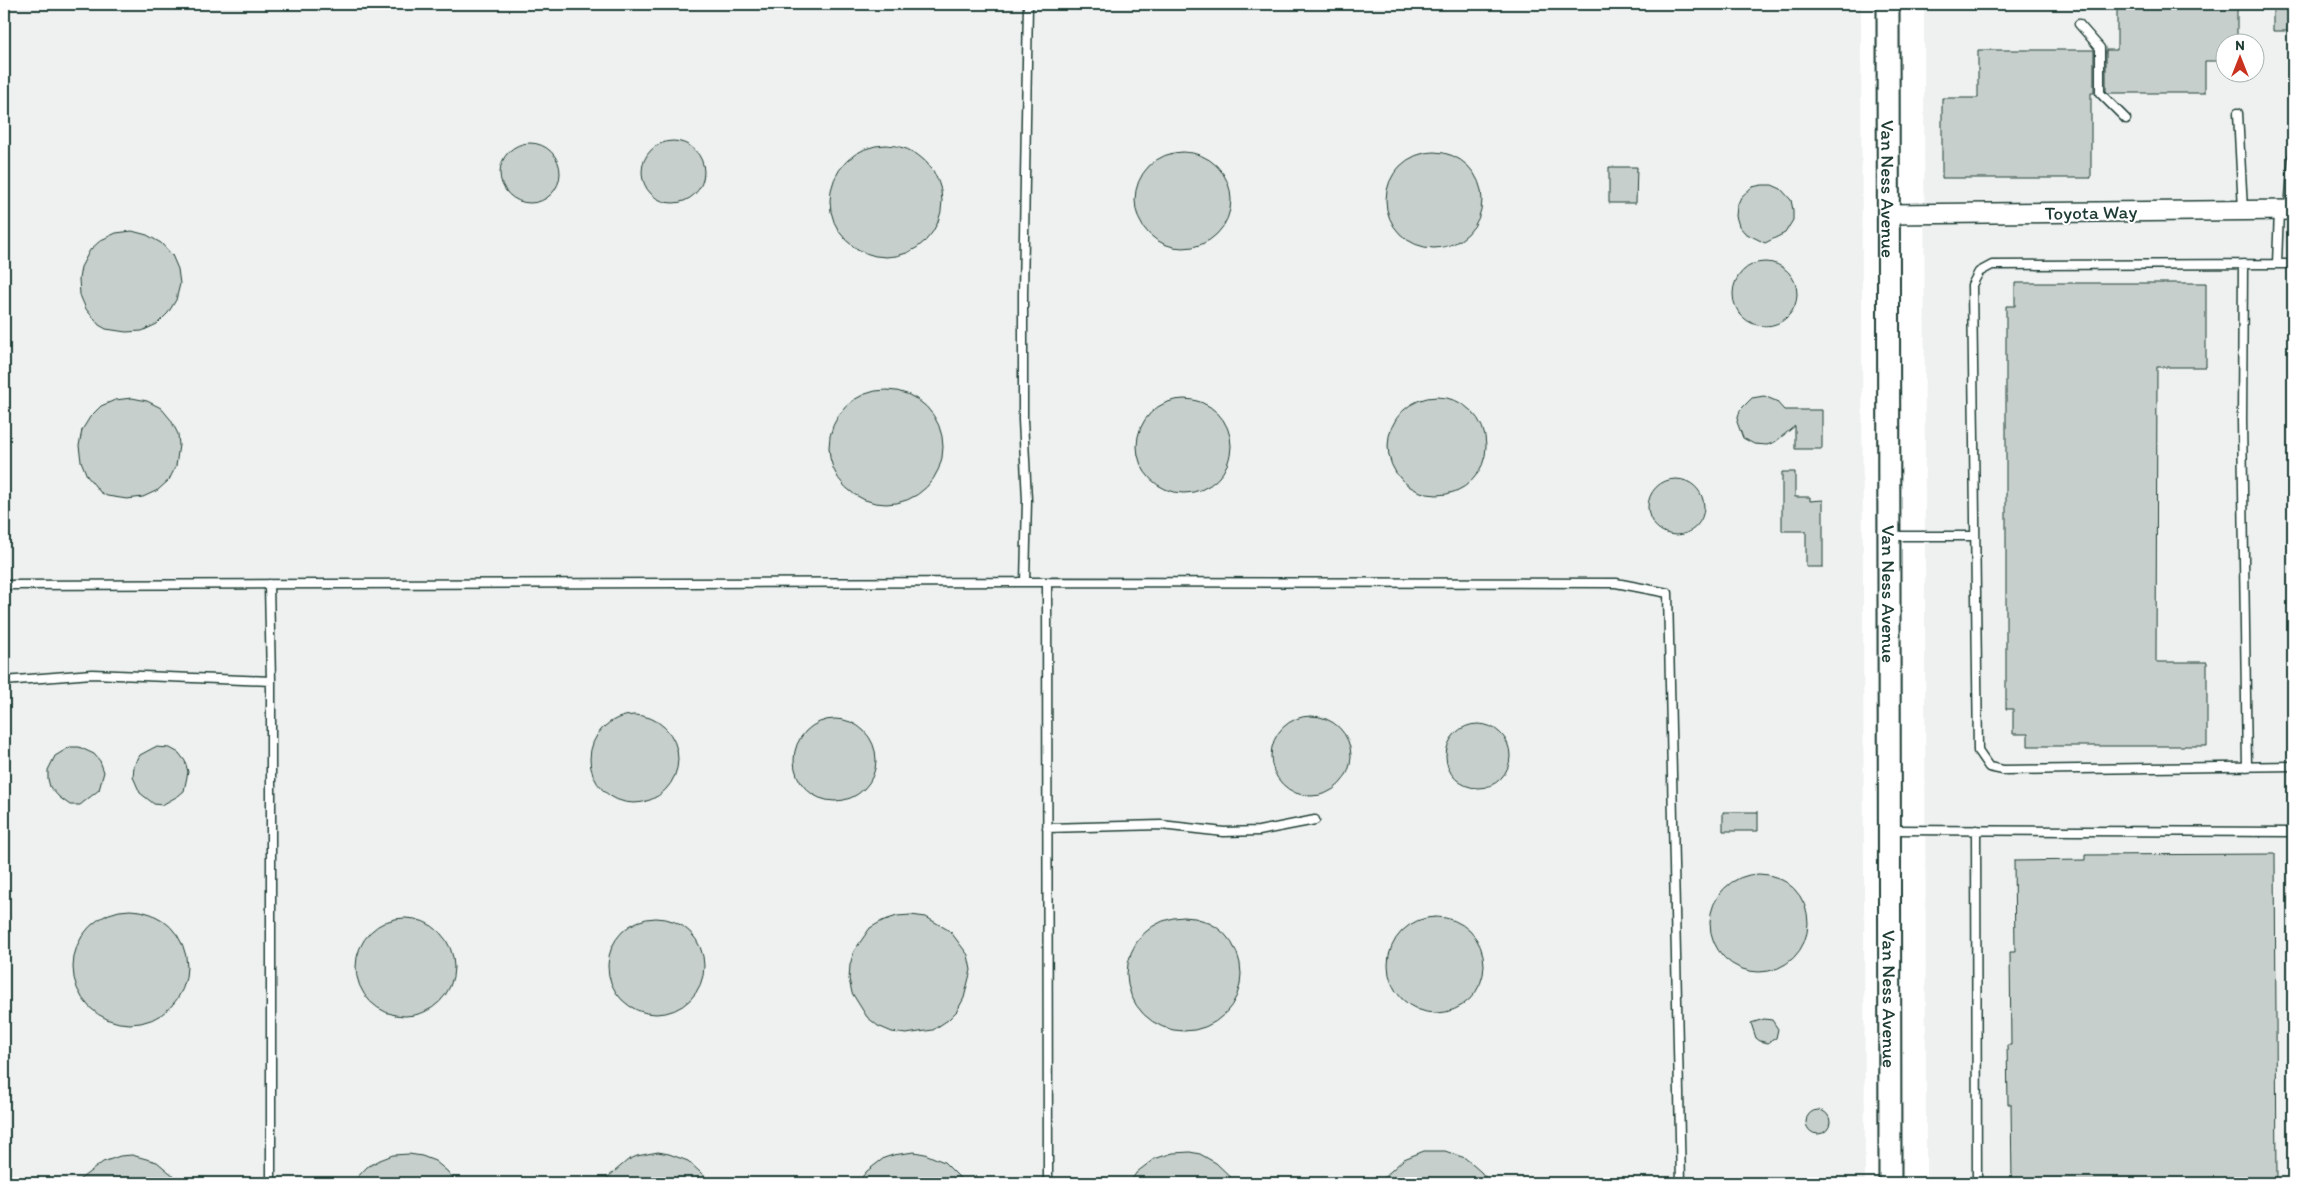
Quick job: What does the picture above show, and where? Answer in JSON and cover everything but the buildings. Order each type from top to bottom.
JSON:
[{"type":"main road","name":"Van Ness Avenue","points":[[1888,4],[1890,1183]]},
{"type":"street","name":"Toyota Way","points":[[1888,214],[2287,210]]},
{"type":"lane","points":[[1025,582],[1027,500],[1023,420],[1023,294],[1028,4]]},
{"type":"lane","points":[[2079,24],[2100,48],[2100,93],[2126,119]]},
{"type":"lane","points":[[2238,113],[2243,210]]},
{"type":"lane","points":[[2277,264],[2287,210],[2293,156]]},
{"type":"lane","points":[[2242,264],[2242,419],[2247,767]]},
{"type":"lane","points":[[2293,264],[1992,265],[1979,272],[1972,285],[1978,751],[1989,767],[2003,770],[2293,766]]},
{"type":"lane","points":[[1889,536],[1975,536]]},
{"type":"lane","points":[[4,585],[1025,582],[1616,584],[1668,592],[1681,1183]]},
{"type":"lane","points":[[1047,582],[1048,1183]]},
{"type":"lane","points":[[269,584],[271,681],[271,1183]]},
{"type":"lane","points":[[4,681],[92,674],[271,681]]},
{"type":"lane","points":[[1047,828],[1161,825],[1224,832],[1259,831],[1315,820]]},
{"type":"lane","points":[[1890,830],[2293,832]]},
{"type":"lane","points":[[1976,830],[1977,1183]]},
{"type":"shaded area","points":[[4,4],[1861,4],[1865,1183],[4,1183]]},
{"type":"shaded area","points":[[1924,4],[2293,4],[2293,1183],[1926,1183]]}]
